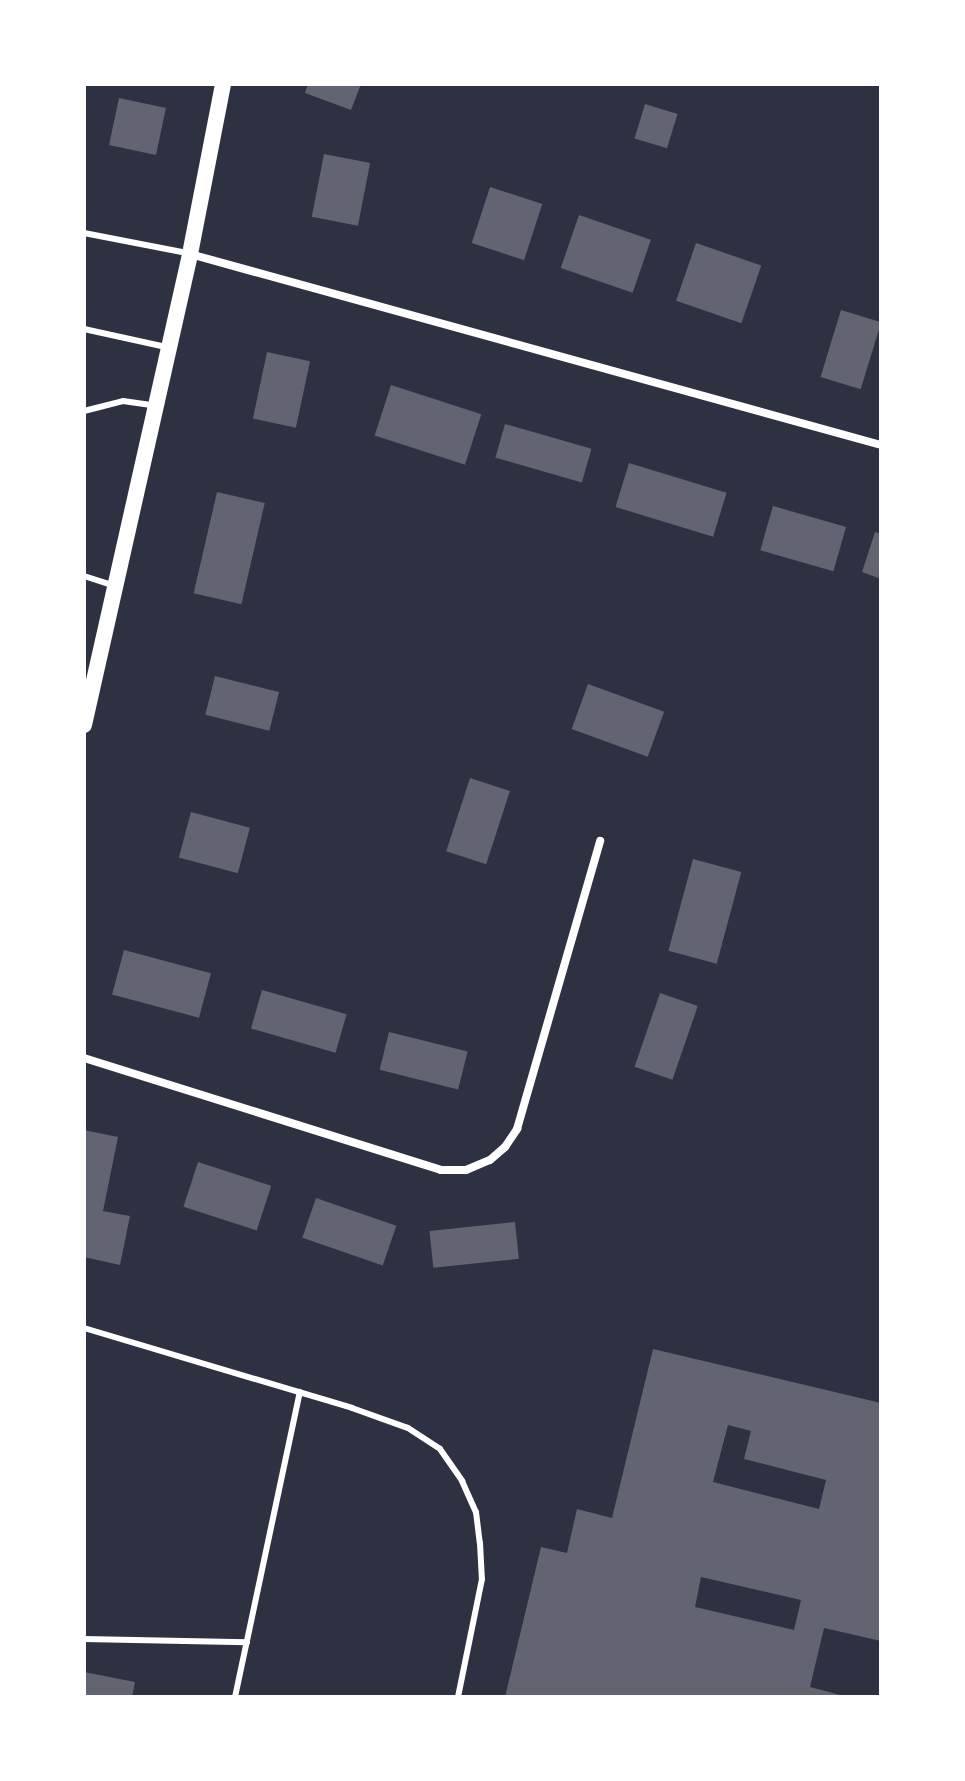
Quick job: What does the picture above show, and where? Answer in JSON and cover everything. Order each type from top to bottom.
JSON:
[{"type":"main road","points":[[84,725],[190,254],[223,84]]},
{"type":"street","points":[[190,254],[881,445]]},
{"type":"street","points":[[84,1058],[441,1170],[466,1170],[490,1160],[505,1147],[517,1129],[600,841]]},
{"type":"lane","points":[[84,233],[190,254]]},
{"type":"lane","points":[[84,329],[169,347]]},
{"type":"lane","points":[[84,411],[123,401],[156,405]]},
{"type":"lane","points":[[84,576],[115,586]]},
{"type":"lane","points":[[84,1328],[300,1392],[408,1428],[440,1449],[462,1481],[476,1512],[482,1579],[458,1697]]},
{"type":"lane","points":[[235,1697],[300,1392]]},
{"type":"lane","points":[[84,1639],[247,1642]]},
{"type":"building","points":[[308,84],[361,84],[351,110],[305,93]]},
{"type":"building","points":[[119,98],[166,108],[156,155],[109,145]]},
{"type":"building","points":[[645,104],[678,114],[667,148],[634,138]]},
{"type":"building","points":[[324,154],[370,163],[358,226],[312,217]]},
{"type":"building","points":[[490,187],[542,204],[524,260],[472,243]]},
{"type":"building","points":[[579,215],[651,240],[633,293],[561,268]]},
{"type":"building","points":[[696,243],[761,265],[741,323],[676,301]]},
{"type":"building","points":[[841,310],[881,322],[861,389],[821,377]]},
{"type":"building","points":[[267,352],[310,361],[296,428],[253,419]]},
{"type":"building","points":[[391,385],[481,414],[465,465],[375,435]]},
{"type":"building","points":[[505,424],[592,449],[582,482],[495,458]]},
{"type":"building","points":[[629,463],[727,493],[713,537],[616,507]]},
{"type":"building","points":[[217,492],[265,503],[241,604],[194,593]]},
{"type":"building","points":[[773,506],[846,527],[833,571],[760,550]]},
{"type":"building","points":[[875,532],[881,534],[881,579],[862,572]]},
{"type":"building","points":[[215,676],[279,692],[269,731],[205,715]]},
{"type":"building","points":[[588,684],[664,712],[648,757],[572,729]]},
{"type":"building","points":[[470,778],[510,791],[486,864],[446,851]]},
{"type":"building","points":[[191,812],[250,828],[238,873],[179,857]]},
{"type":"building","points":[[693,859],[741,872],[717,964],[668,951]]},
{"type":"building","points":[[124,950],[211,973],[199,1018],[112,994]]},
{"type":"building","points":[[262,990],[347,1014],[336,1053],[251,1028]]},
{"type":"building","points":[[660,993],[698,1006],[672,1080],[635,1067]]},
{"type":"building","points":[[389,1032],[468,1052],[458,1089],[380,1070]]},
{"type":"building","points":[[84,1130],[118,1137],[103,1211],[130,1216],[120,1265],[84,1257]]},
{"type":"building","points":[[198,1162],[271,1186],[257,1230],[183,1207]]},
{"type":"building","points":[[316,1198],[396,1226],[383,1265],[302,1238]]},
{"type":"building","points":[[515,1222],[519,1259],[433,1268],[429,1231]]},
{"type":"building","points":[[653,1349],[881,1403],[881,1641],[824,1628],[810,1687],[848,1697],[505,1697],[541,1547],[567,1553],[577,1509],[612,1518]],"holes":[[[728,1425],[751,1431],[744,1459],[826,1480],[819,1509],[713,1482]],[[701,1577],[801,1600],[794,1630],[695,1607]]]},
{"type":"building","points":[[84,1672],[135,1682],[132,1697],[84,1697]]}]
